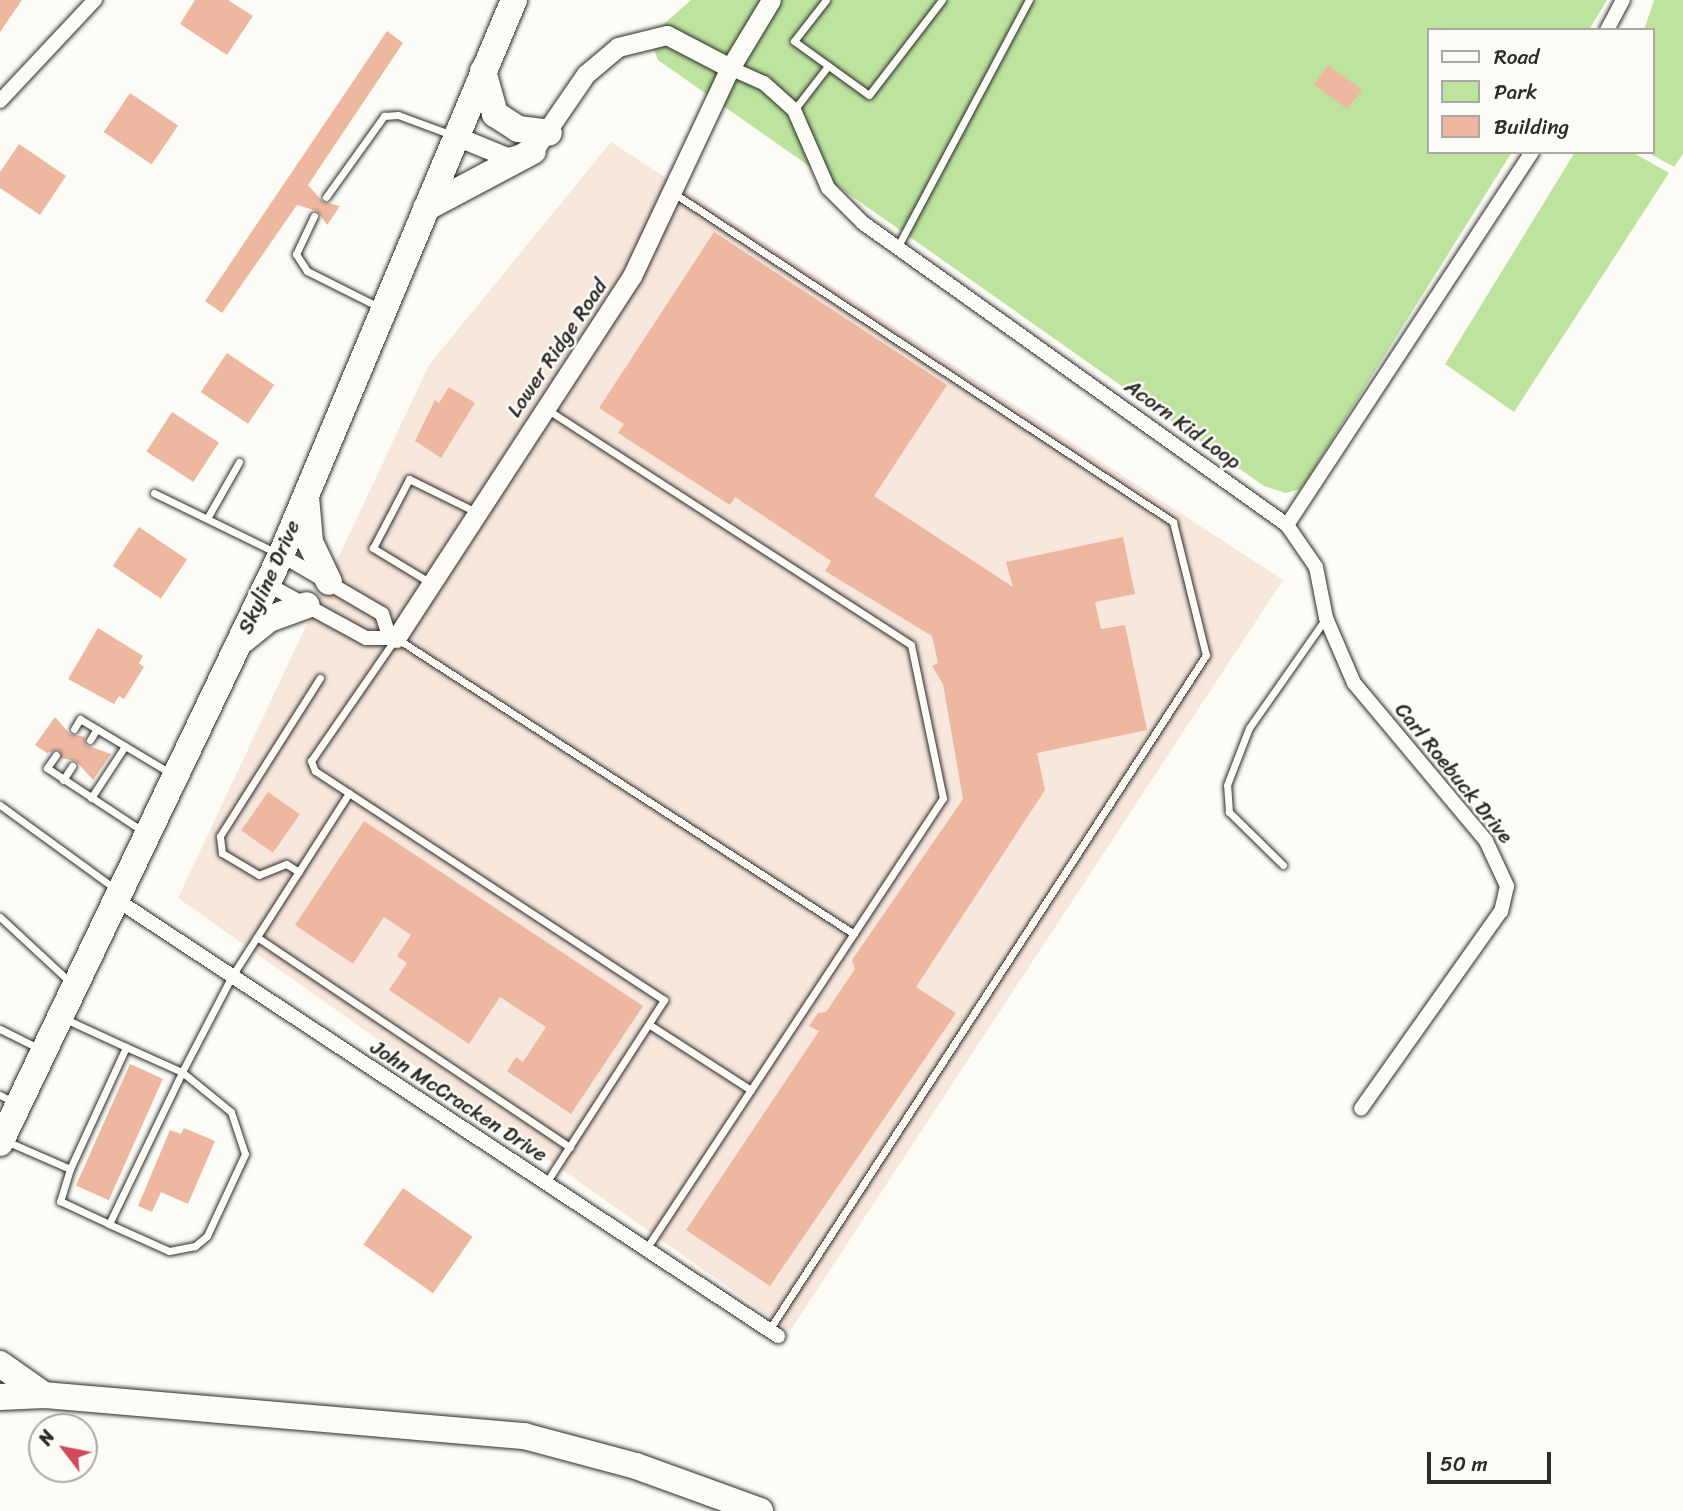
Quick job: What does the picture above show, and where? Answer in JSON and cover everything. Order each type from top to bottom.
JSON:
[{"type":"highway","name":"Skyline Drive","points":[[1,1141],[9,1100],[44,1051],[61,1017],[281,555],[514,0]]},
{"type":"highway","points":[[483,71],[495,114],[517,130],[541,142]]},
{"type":"highway","points":[[426,208],[541,142]]},
{"type":"highway","points":[[305,493],[310,542],[329,582]]},
{"type":"highway","points":[[239,643],[269,619],[307,605]]},
{"type":"highway","points":[[0,1364],[44,1395]]},
{"type":"highway","points":[[0,1396],[44,1395],[524,1436],[636,1466],[760,1511]]},
{"type":"street","points":[[0,102],[95,0]]},
{"type":"street","name":"Lower Ridge Road","points":[[392,636],[632,276],[730,68],[771,0]]},
{"type":"street","points":[[1611,23],[1612,0]]},
{"type":"street","points":[[1611,23],[1623,0]]},
{"type":"street","points":[[456,136],[507,157],[541,142],[586,74],[618,47],[667,35],[730,68]]},
{"type":"street","name":"Acorn Kid Loop","points":[[730,68],[764,83],[794,110],[828,188],[898,246],[1287,525]]},
{"type":"street","points":[[1287,525],[1531,154]]},
{"type":"street","name":"Carl Roebuck Drive","points":[[1287,525],[1316,567],[1326,618],[1354,683],[1486,841],[1507,886],[1501,911],[1361,1109]]},
{"type":"street","points":[[267,584],[366,638],[392,636],[382,614],[281,555]]},
{"type":"street","name":"John McCracken Drive","points":[[118,896],[232,976],[773,1333]]},
{"type":"lane","points":[[826,0],[794,41],[869,95],[942,0]]},
{"type":"lane","points":[[898,246],[1029,0]]},
{"type":"lane","points":[[794,110],[828,65]]},
{"type":"lane","points":[[326,197],[384,116],[398,115],[456,136]]},
{"type":"lane","points":[[672,192],[1173,522],[1206,655],[773,1333]]},
{"type":"lane","points":[[314,216],[296,254],[307,271],[383,309]]},
{"type":"lane","points":[[545,408],[914,649],[943,798],[646,1249]]},
{"type":"lane","points":[[209,515],[239,463]]},
{"type":"lane","points":[[429,583],[373,548],[409,479],[476,512]]},
{"type":"lane","points":[[154,493],[209,515],[281,555]]},
{"type":"lane","points":[[1283,864],[1229,812],[1227,785],[1249,728],[1326,618]]},
{"type":"lane","points":[[546,1183],[650,1025],[664,999],[349,793],[311,761],[392,636],[854,934]]},
{"type":"lane","points":[[299,872],[286,864],[259,875],[222,853],[220,836],[320,678]]},
{"type":"lane","points":[[74,729],[80,719],[176,776]]},
{"type":"lane","points":[[90,740],[97,729]]},
{"type":"lane","points":[[91,798],[125,746]]},
{"type":"lane","points":[[56,755],[47,768],[148,835]]},
{"type":"lane","points":[[63,780],[72,766]]},
{"type":"lane","points":[[109,1224],[182,1072],[232,976],[349,793]]},
{"type":"lane","points":[[0,805],[118,896]]},
{"type":"lane","points":[[0,917],[75,986]]},
{"type":"lane","points":[[257,937],[570,1147]]},
{"type":"lane","points":[[61,1017],[182,1072],[218,1096],[241,1132],[245,1154],[217,1221],[195,1246],[169,1251],[60,1201],[70,1169],[126,1047]]},
{"type":"lane","points":[[650,1025],[751,1090]]},
{"type":"lane","points":[[0,1029],[44,1051]]},
{"type":"lane","points":[[1,1141],[70,1169]]},
{"type":"shaded area","points":[[611,142],[1283,580],[790,1331],[178,898],[429,365]]},
{"type":"green space","points":[[691,0],[1607,0],[1590,28],[1428,28],[1428,154],[1511,154],[1301,489],[1286,493],[1264,486],[658,60],[649,37]]},
{"type":"green space","points":[[1654,0],[1683,0],[1683,154],[1674,167],[1651,154],[1655,154],[1655,28],[1645,28]]},
{"type":"green space","points":[[1574,154],[1636,154],[1669,173],[1514,412],[1445,364]]},
{"type":"building","points":[[0,0],[22,0],[0,32]]},
{"type":"building","points":[[195,0],[228,0],[253,16],[227,55],[180,24]]},
{"type":"building","points":[[387,31],[403,43],[308,185],[323,202],[340,206],[327,225],[317,211],[297,205],[222,313],[205,301]]},
{"type":"building","points":[[1328,65],[1362,90],[1348,109],[1314,84]]},
{"type":"building","points":[[130,93],[178,125],[152,164],[104,132]]},
{"type":"building","points":[[19,144],[66,176],[40,215],[0,188],[0,172]]},
{"type":"building","points":[[714,232],[947,385],[874,496],[1013,587],[1006,562],[1123,537],[1135,594],[1095,602],[1101,629],[1125,625],[1147,730],[1037,753],[1045,790],[916,987],[956,1013],[770,1286],[686,1230],[819,1031],[809,1026],[818,1013],[826,1012],[855,969],[852,960],[963,799],[943,684],[932,666],[938,663],[932,636],[825,571],[831,561],[735,497],[730,505],[618,433],[624,424],[599,408]]},
{"type":"building","points":[[227,353],[274,385],[248,424],[201,392]]},
{"type":"building","points":[[449,387],[475,403],[441,458],[415,441],[435,400],[439,403]]},
{"type":"building","points":[[172,412],[219,442],[193,482],[146,451]]},
{"type":"building","points":[[139,527],[187,559],[161,598],[113,566]]},
{"type":"building","points":[[98,628],[143,656],[139,663],[144,667],[124,699],[119,696],[114,704],[68,679]]},
{"type":"building","points":[[55,717],[70,734],[85,737],[86,745],[111,754],[93,780],[76,761],[61,758],[59,750],[47,753],[35,745]]},
{"type":"building","points":[[268,792],[300,814],[273,853],[241,831]]},
{"type":"building","points":[[364,821],[643,1006],[571,1114],[507,1071],[516,1057],[523,1062],[546,1027],[500,997],[469,1044],[389,990],[407,963],[397,956],[411,935],[384,917],[353,964],[295,925]]},
{"type":"building","points":[[130,1064],[163,1079],[109,1200],[76,1186]]},
{"type":"building","points":[[184,1128],[215,1141],[188,1204],[161,1192],[152,1212],[138,1206],[170,1130],[181,1134]]},
{"type":"building","points":[[403,1188],[473,1237],[433,1293],[363,1245]]}]
